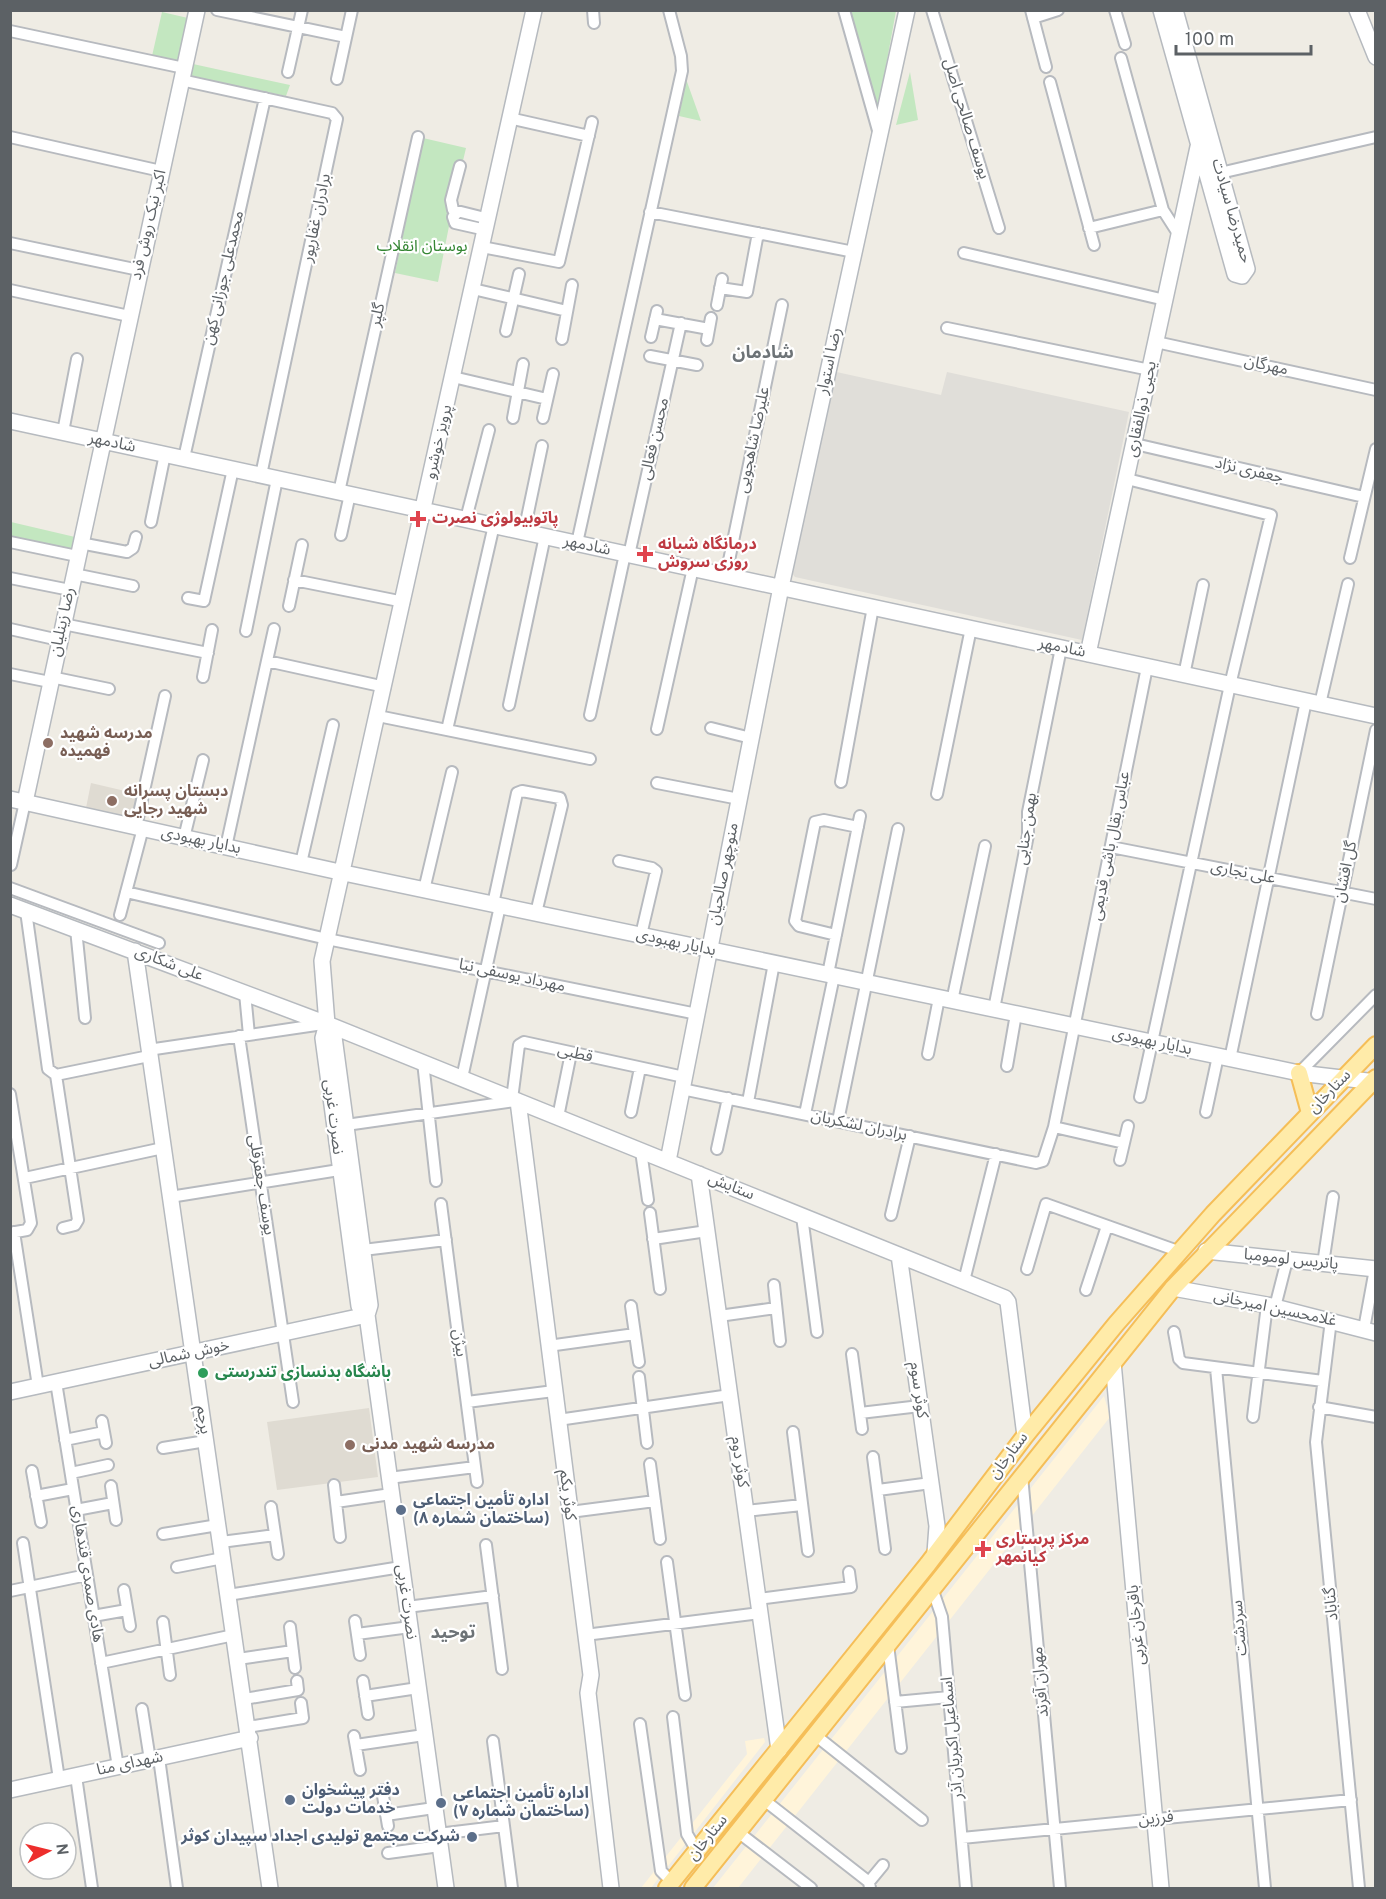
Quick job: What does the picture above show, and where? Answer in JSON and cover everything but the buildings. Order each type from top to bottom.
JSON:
[{"type":"main road","name":"ستارخان","points":[[670,1885],[932,1558],[948,1529],[1178,1251],[1376,1045]]},
{"type":"main road","points":[[1299,1073],[1310,1113]]},
{"type":"main road","name":"ستارخان","points":[[693,1888],[1173,1288],[1206,1251],[1374,1081]]},
{"type":"main road","points":[[948,1529],[953,1548],[962,1548],[967,1544]]},
{"type":"main road","points":[[932,1558],[940,1565],[944,1574]]},
{"type":"street","name":"اکبر نیک روش فرد","points":[[101,441],[196,10]]},
{"type":"street","points":[[217,10],[244,13],[346,37]]},
{"type":"street","points":[[288,72],[302,10]]},
{"type":"street","points":[[337,79],[352,10]]},
{"type":"street","name":"پرویز خوشرو","points":[[344,873],[534,10]]},
{"type":"street","points":[[593,10],[594,23]]},
{"type":"street","points":[[576,543],[682,71],[682,60],[669,10]]},
{"type":"street","name":"رضا استوار","points":[[844,10],[879,136]]},
{"type":"street","name":"رضا استوار","points":[[780,587],[908,10]]},
{"type":"street","name":"یوسف صالحی اصل","points":[[932,10],[999,228]]},
{"type":"street","points":[[1046,67],[1032,14],[1058,10]]},
{"type":"street","points":[[1115,10],[1125,44]]},
{"type":"street","name":"حمیدرضا سیادت","points":[[1161,10],[1199,145]]},
{"type":"street","name":"حمیدرضا سیادت","points":[[1175,10],[1247,269],[1242,276],[1235,274],[1199,163]]},
{"type":"street","points":[[1357,10],[1376,57]]},
{"type":"street","name":"برادران غفارپور","points":[[10,31],[182,74],[265,98],[332,113],[338,123],[261,475]]},
{"type":"street","points":[[1121,58],[1163,210],[1179,235]]},
{"type":"street","points":[[1050,82],[1094,244]]},
{"type":"street","name":"محمدعلی جوزانی کهن","points":[[184,458],[265,98]]},
{"type":"street","points":[[509,118],[588,136]]},
{"type":"street","points":[[482,247],[560,262],[592,122]]},
{"type":"street","points":[[10,137],[161,171]]},
{"type":"street","name":"گلپر","points":[[341,535],[344,493],[418,137]]},
{"type":"street","points":[[1220,173],[1376,137]]},
{"type":"street","name":"یحیی ذوالفقاری","points":[[1088,654],[1179,235],[1199,163],[1199,145]]},
{"type":"street","points":[[460,166],[451,200],[455,211],[454,223],[488,224]]},
{"type":"street","points":[[1089,228],[1163,210]]},
{"type":"street","points":[[650,212],[854,252]]},
{"type":"street","points":[[717,305],[721,284],[747,292],[758,233]]},
{"type":"street","points":[[10,243],[139,270]]},
{"type":"street","points":[[964,252],[1165,300]]},
{"type":"street","points":[[506,331],[519,274]]},
{"type":"street","points":[[562,339],[572,285]]},
{"type":"street","points":[[473,289],[567,311]]},
{"type":"street","points":[[10,290],[129,315]]},
{"type":"street","name":"علیرضا شاهجویی","points":[[726,575],[782,305]]},
{"type":"street","points":[[651,337],[656,315],[709,329]]},
{"type":"street","name":"محسن فعالی","points":[[590,715],[681,323]]},
{"type":"street","points":[[947,328],[1150,370]]},
{"type":"street","name":"مهرگان","points":[[1156,342],[1376,390]]},
{"type":"street","points":[[650,356],[697,365]]},
{"type":"street","points":[[63,432],[77,359]]},
{"type":"street","points":[[513,418],[524,364]]},
{"type":"street","points":[[543,418],[553,374]]},
{"type":"street","points":[[453,377],[547,399]]},
{"type":"street","name":"شادمهر","points":[[11,423],[63,432],[1376,716]]},
{"type":"street","points":[[466,519],[489,430]]},
{"type":"street","name":"رضا زینلیان","points":[[18,801],[51,680],[101,441]]},
{"type":"street","name":"جعفری نژاد","points":[[1134,444],[1364,497]]},
{"type":"street","points":[[524,532],[542,446]]},
{"type":"street","points":[[1350,558],[1376,449]]},
{"type":"street","points":[[151,522],[165,454]]},
{"type":"street","points":[[188,598],[204,601],[233,469]]},
{"type":"street","points":[[246,631],[277,478]]},
{"type":"street","points":[[1127,479],[1270,514],[1230,685],[1140,1097]]},
{"type":"street","points":[[447,730],[494,525]]},
{"type":"street","points":[[509,705],[545,536]]},
{"type":"street","points":[[10,542],[79,550],[127,552],[133,548],[136,537]]},
{"type":"street","points":[[288,606],[302,545]]},
{"type":"street","points":[[657,729],[693,568]]},
{"type":"street","points":[[74,574],[133,586]]},
{"type":"street","points":[[10,578],[70,590]]},
{"type":"street","points":[[294,580],[404,602]]},
{"type":"street","points":[[1184,675],[1203,585]]},
{"type":"street","points":[[1206,1112],[1224,1058],[1313,702],[1348,585]]},
{"type":"street","name":"منوچهر صالحیان","points":[[668,1161],[780,587]]},
{"type":"street","points":[[841,782],[873,607]]},
{"type":"street","points":[[63,624],[208,653]]},
{"type":"street","points":[[937,794],[971,628]]},
{"type":"street","points":[[10,629],[59,640]]},
{"type":"street","points":[[226,847],[274,629]]},
{"type":"street","points":[[203,677],[212,630]]},
{"type":"street","name":"بهمن جنابی","points":[[994,1009],[1028,835],[1028,812],[1061,648]]},
{"type":"street","points":[[267,661],[385,687]]},
{"type":"street","name":"عباس بقال باشی قدیمی","points":[[1036,1163],[1045,1159],[1054,1127],[1147,667]]},
{"type":"street","points":[[10,674],[109,689]]},
{"type":"street","points":[[120,915],[140,828],[165,696]]},
{"type":"street","points":[[378,716],[590,759]]},
{"type":"street","points":[[301,863],[333,724]]},
{"type":"street","points":[[711,728],[751,738]]},
{"type":"street","name":"گل افشان","points":[[1317,1014],[1376,730]]},
{"type":"street","points":[[184,838],[202,760]]},
{"type":"street","points":[[424,890],[452,772]]},
{"type":"street","points":[[657,783],[739,799]]},
{"type":"street","points":[[462,1078],[486,971],[517,793],[522,791],[560,798],[561,801],[536,913]]},
{"type":"street","points":[[11,865],[18,801]]},
{"type":"street","name":"بدایار بهبودی","points":[[18,801],[344,873],[1224,1058],[1299,1073],[1374,1081]]},
{"type":"street","points":[[806,1114],[836,935],[859,821],[815,822],[797,910],[795,921],[799,926],[836,935]]},
{"type":"street","points":[[838,1121],[898,829]]},
{"type":"street","points":[[927,1054],[946,999],[985,846]]},
{"type":"street","name":"علی نجاری","points":[[1111,848],[1376,900]]},
{"type":"street","points":[[619,861],[652,868],[656,871],[641,935]]},
{"type":"street","name":"نصرت غربی","points":[[344,873],[321,968],[327,1024],[323,1038],[359,1306],[367,1315]]},
{"type":"street","points":[[10,888],[159,943]]},
{"type":"street","name":"مهرداد یوسفی نیا","points":[[126,892],[327,939],[697,1014]]},
{"type":"street","name":"علی شکاری","points":[[10,905],[327,1024]]},
{"type":"street","points":[[26,911],[48,1069],[56,1075],[78,1220],[75,1225],[63,1228]]},
{"type":"street","points":[[76,929],[85,1017]]},
{"type":"street","name":"پرچم","points":[[135,951],[270,1888]]},
{"type":"street","points":[[748,1102],[774,963]]},
{"type":"street","name":"یوسف جعفرقلی","points":[[245,993],[244,1036],[261,1182],[293,1402]]},
{"type":"street","points":[[1299,1073],[1376,995]]},
{"type":"street","points":[[1007,1066],[1016,1014]]},
{"type":"street","points":[[56,1075],[149,1053],[327,1024]]},
{"type":"street","name":"نصرت غربی","points":[[327,1024],[334,1037],[370,1305],[367,1315],[446,1888]]},
{"type":"street","name":"ستایش","points":[[327,1024],[1005,1298],[1008,1302],[1024,1436]]},
{"type":"street","name":"قطبی","points":[[515,1100],[521,1043],[640,1068],[683,1083]]},
{"type":"street","points":[[558,1117],[571,1053]]},
{"type":"street","points":[[423,1062],[436,1181]]},
{"type":"street","points":[[631,1112],[640,1068]]},
{"type":"street","name":"برادران لشکریان","points":[[683,1083],[728,1098],[1036,1163]]},
{"type":"street","points":[[10,1094],[31,1221],[30,1228],[12,1233],[38,1386]]},
{"type":"street","points":[[717,1149],[728,1098]]},
{"type":"street","points":[[346,1125],[515,1100]]},
{"type":"street","name":"کوثر یکم","points":[[515,1100],[591,1675],[588,1693],[611,1888]]},
{"type":"street","points":[[1120,1160],[1128,1126]]},
{"type":"street","points":[[1054,1127],[1125,1143]]},
{"type":"street","points":[[891,1215],[910,1137]]},
{"type":"street","points":[[25,1178],[162,1148]]},
{"type":"street","points":[[641,1150],[648,1200]]},
{"type":"street","points":[[964,1281],[996,1154]]},
{"type":"street","points":[[170,1197],[339,1170]]},
{"type":"street","name":"کوثر دوم","points":[[699,1174],[779,1750]]},
{"type":"street","points":[[1323,1264],[1333,1197]]},
{"type":"street","name":"بیژن","points":[[441,1204],[477,1482]]},
{"type":"street","points":[[1027,1269],[1046,1204],[1178,1251]]},
{"type":"street","points":[[650,1213],[660,1289]]},
{"type":"street","points":[[802,1216],[817,1332]]},
{"type":"street","points":[[1086,1290],[1107,1226]]},
{"type":"street","points":[[653,1239],[707,1231]]},
{"type":"street","points":[[363,1250],[446,1240]]},
{"type":"street","name":"پاتریس لومومبا","points":[[1206,1251],[1375,1269]]},
{"type":"street","name":"کوثر سوم","points":[[899,1255],[931,1484],[948,1529]]},
{"type":"street","points":[[1253,1417],[1271,1306],[1287,1260]]},
{"type":"street","points":[[1370,1331],[1375,1269]]},
{"type":"street","points":[[774,1285],[780,1341]]},
{"type":"street","name":"غلامحسین امیرخانی","points":[[1173,1288],[1271,1306],[1370,1331]]},
{"type":"street","points":[[632,1306],[639,1362]]},
{"type":"street","points":[[719,1316],[776,1308]]},
{"type":"street","name":"خوش شمالی","points":[[10,1392],[367,1315]]},
{"type":"street","name":"گناباد","points":[[1331,1320],[1316,1442],[1359,1888]]},
{"type":"street","points":[[1174,1332],[1181,1362],[1323,1381]]},
{"type":"street","points":[[548,1346],[635,1334]]},
{"type":"street","points":[[852,1354],[862,1429]]},
{"type":"street","name":"باقرخان غربی","points":[[1113,1362],[1161,1888]]},
{"type":"street","name":"سردشت","points":[[1216,1368],[1264,1888]]},
{"type":"street","points":[[639,1377],[647,1443]]},
{"type":"street","name":"هادی صمدی قندهاری","points":[[56,1382],[118,1767]]},
{"type":"street","points":[[467,1402],[554,1391]]},
{"type":"street","points":[[558,1420],[730,1395]]},
{"type":"street","points":[[860,1413],[920,1406]]},
{"type":"street","points":[[1319,1407],[1376,1417]]},
{"type":"street","points":[[65,1440],[104,1432]]},
{"type":"street","points":[[793,1432],[808,1551]]},
{"type":"street","points":[[163,1448],[206,1441]]},
{"type":"street","points":[[873,1457],[885,1549]]},
{"type":"street","points":[[650,1464],[660,1539]]},
{"type":"street","points":[[71,1473],[108,1465]]},
{"type":"street","points":[[389,1478],[475,1467]]},
{"type":"street","points":[[32,1471],[41,1522]]},
{"type":"street","name":"مهران آفرند","points":[[1022,1476],[1060,1888]]},
{"type":"street","points":[[878,1490],[931,1484]]},
{"type":"street","points":[[334,1485],[340,1537]]},
{"type":"street","points":[[111,1486],[116,1521]]},
{"type":"street","points":[[36,1496],[73,1489]]},
{"type":"street","points":[[336,1502],[392,1494]]},
{"type":"street","points":[[570,1512],[655,1501]]},
{"type":"street","points":[[76,1510],[113,1503]]},
{"type":"street","points":[[746,1511],[802,1504]]},
{"type":"street","points":[[271,1507],[278,1554]]},
{"type":"street","points":[[163,1534],[218,1525]]},
{"type":"street","points":[[221,1542],[275,1535]]},
{"type":"street","points":[[23,1544],[59,1779]]},
{"type":"street","points":[[486,1545],[502,1669]]},
{"type":"street","points":[[177,1567],[223,1558]]},
{"type":"street","points":[[667,1562],[685,1695]]},
{"type":"street","points":[[228,1595],[401,1568]]},
{"type":"street","points":[[585,1635],[675,1624],[851,1587],[849,1572]]},
{"type":"street","points":[[10,1591],[87,1575]]},
{"type":"street","name":"اسماعیل اکبریان آذر","points":[[932,1588],[942,1617],[966,1888]]},
{"type":"street","points":[[124,1590],[130,1626]]},
{"type":"street","points":[[407,1607],[493,1596]]},
{"type":"street","points":[[93,1616],[127,1610]]},
{"type":"street","points":[[355,1621],[360,1655]]},
{"type":"street","points":[[163,1622],[170,1675]]},
{"type":"street","points":[[290,1627],[296,1668]]},
{"type":"street","points":[[357,1634],[410,1627]]},
{"type":"street","points":[[101,1663],[234,1635]]},
{"type":"street","points":[[888,1645],[901,1748]]},
{"type":"street","points":[[238,1659],[293,1651]]},
{"type":"street","points":[[591,1675],[597,1691],[621,1888]]},
{"type":"street","points":[[244,1699],[298,1690],[297,1681]]},
{"type":"street","points":[[363,1681],[368,1714]]},
{"type":"street","points":[[365,1696],[418,1688]]},
{"type":"street","points":[[895,1702],[949,1697]]},
{"type":"street","points":[[249,1732],[303,1718],[301,1703]]},
{"type":"street","points":[[142,1709],[154,1759],[177,1888]]},
{"type":"street","points":[[673,1717],[687,1834],[698,1851]]},
{"type":"street","points":[[640,1724],[661,1871],[670,1885]]},
{"type":"street","name":"شهدای منا","points":[[10,1790],[154,1759],[249,1732]]},
{"type":"street","points":[[360,1770],[355,1741],[424,1735]]},
{"type":"street","points":[[815,1735],[922,1820]]},
{"type":"street","points":[[493,1741],[512,1888]]},
{"type":"street","points":[[76,1776],[92,1888]]},
{"type":"street","points":[[382,1790],[387,1820],[434,1808]]},
{"type":"street","points":[[764,1800],[870,1885],[883,1865]]},
{"type":"street","name":"فرزین","points":[[962,1838],[1351,1800]]},
{"type":"street","points":[[388,1853],[504,1826]]},
{"type":"street","points":[[738,1832],[811,1888]]},
{"type":"shaded area","points":[[832,371],[941,395],[947,372],[1129,412],[1082,640],[795,577],[789,570]]},
{"type":"shaded area","name":"دبستان پسرانه شهید رجایی","points":[[91,783],[138,794],[133,818],[86,808]]},
{"type":"shaded area","points":[[1104,1396],[1110,1417],[738,1888],[713,1888]]},
{"type":"shaded area","points":[[369,1408],[378,1477],[277,1490],[267,1422]]},
{"type":"shaded area","points":[[764,1738],[765,1742],[651,1888],[641,1888],[747,1754],[745,1741]]},
{"type":"green space","points":[[848,11],[896,11],[878,110]]},
{"type":"green space","points":[[162,12],[188,18],[178,62],[152,56]]},
{"type":"green space","points":[[193,64],[290,85],[286,96],[190,76]]},
{"type":"green space","points":[[910,72],[918,120],[896,125]]},
{"type":"green space","points":[[686,79],[701,121],[679,116]]},
{"type":"green space","name":"بوستان انقلاب","points":[[423,138],[466,148],[462,165],[458,164],[447,207],[447,213],[451,216],[438,282],[395,273]]},
{"type":"green space","points":[[11,522],[75,537],[72,549],[11,536]]},
{"type":"place","name":"پاتوبیولوژی نصرت","points":[[418,519]]},
{"type":"place","name":"درمانگاه شبانه روزی سروش","points":[[645,554]]},
{"type":"place","name":"مدرسه شهید فهمیده","points":[[48,743]]},
{"type":"place","name":"دبستان پسرانه شهید رجایی","points":[[112,801]]},
{"type":"place","name":"باشگاه بدنسازی تندرستی","points":[[203,1373]]},
{"type":"place","name":"مدرسه شهید مدنی","points":[[350,1445]]},
{"type":"place","name":"اداره تأمین اجتماعی (ساختمان شماره ۸)","points":[[401,1510]]},
{"type":"place","name":"مرکز پرستاری کیانمهر","points":[[983,1549]]},
{"type":"place","name":"دفتر پیشخوان خدمات دولت","points":[[290,1800]]},
{"type":"place","name":"اداره تأمین اجتماعی (ساختمان شماره ۷)","points":[[441,1803]]},
{"type":"place","name":"شرکت مجتمع تولیدی اجداد سپیدان کوثر","points":[[472,1837]]},
{"type":"district","name":"شادمان","points":[[763,353]]},
{"type":"district","name":"توحید","points":[[453,1633]]}]
